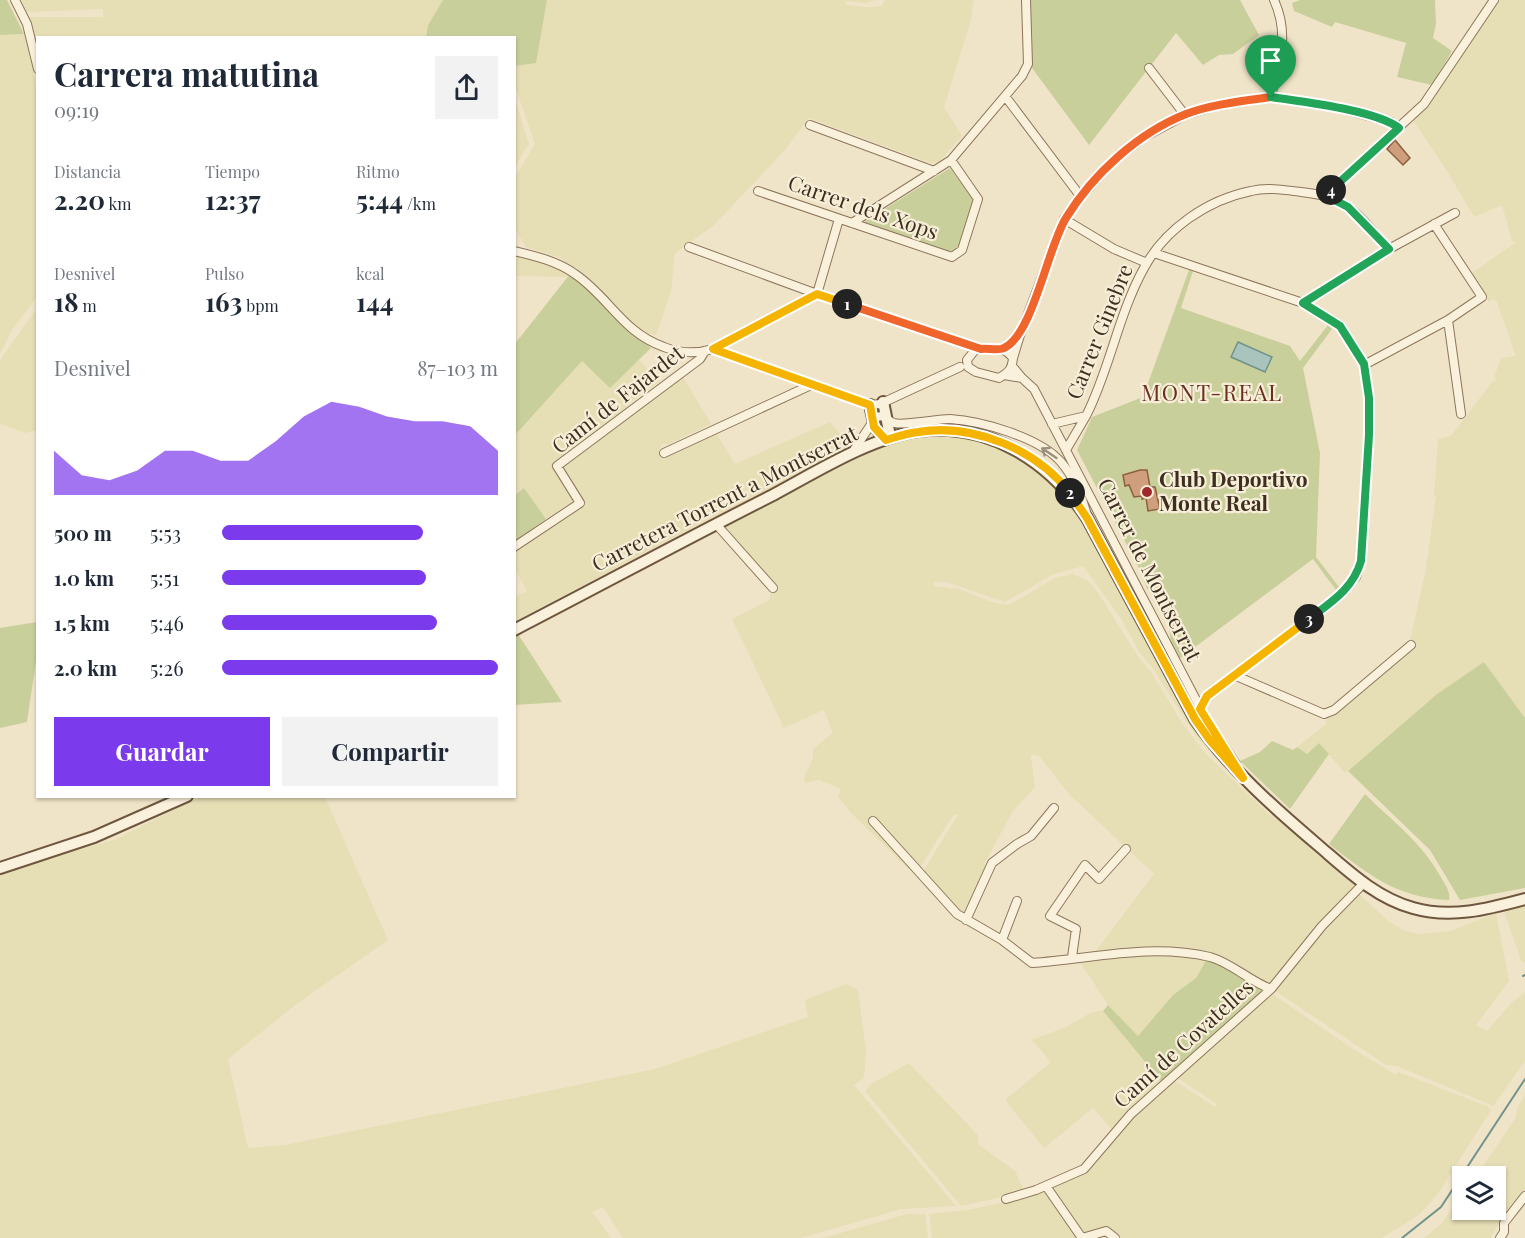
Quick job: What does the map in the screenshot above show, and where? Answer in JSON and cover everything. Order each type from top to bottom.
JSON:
[{"type":"main road","points":[[878,404],[887,418],[889,431],[886,440],[880,435],[873,422],[878,404]]},
{"type":"main road","name":"Carretera Torrent a Montserrat","points":[[516,629],[851,455],[886,440],[918,431],[970,434],[993,439],[1016,448],[1049,472],[1066,489],[1088,520],[1195,719],[1216,747],[1243,778],[1364,883],[1400,904],[1446,914],[1479,910],[1525,899]]},
{"type":"main road","points":[[0,868],[103,834],[182,798]]},
{"type":"street","points":[[15,0],[27,24],[36,61]]},
{"type":"street","points":[[852,223],[951,160],[1022,76],[1028,64],[1026,0]]},
{"type":"street","points":[[1271,97],[1284,36],[1282,16],[1275,0]]},
{"type":"street","points":[[1325,195],[1424,104],[1494,0]]},
{"type":"street","points":[[1149,68],[1185,115]]},
{"type":"street","points":[[1005,96],[1081,197]]},
{"type":"street","points":[[963,343],[967,362],[976,372],[999,378],[1004,375],[1013,362],[1020,335],[1064,219],[1120,155],[1144,137],[1185,115],[1216,105],[1271,97],[1334,107],[1402,125]]},
{"type":"street","points":[[810,125],[934,171]]},
{"type":"street","name":"Carrer dels Xops","points":[[758,191],[948,256],[959,254],[978,199],[951,160]]},
{"type":"street","name":"Carrer Ginebre","points":[[1066,450],[1086,416],[1130,298],[1147,263],[1174,230],[1195,214],[1222,200],[1252,190],[1281,189],[1325,195],[1348,207],[1389,249]]},
{"type":"street","points":[[1303,303],[1389,249],[1455,213]]},
{"type":"street","points":[[709,350],[817,294],[838,219]]},
{"type":"street","points":[[1064,219],[1114,249],[1147,263]]},
{"type":"street","points":[[1364,364],[1448,320],[1482,297],[1434,224]]},
{"type":"street","points":[[689,247],[817,294],[981,349]]},
{"type":"street","name":"Camí de Fajardet","points":[[516,252],[546,259],[576,274],[627,326],[645,340],[685,353],[709,350],[811,385],[878,404]]},
{"type":"street","points":[[1154,253],[1303,303],[1340,326],[1364,364],[1369,398],[1369,435],[1361,561],[1356,577],[1333,601],[1207,696],[1200,709]]},
{"type":"street","points":[[1448,320],[1461,414]]},
{"type":"street","points":[[878,404],[967,362],[975,350],[1003,349],[1020,335]]},
{"type":"street","name":"Carrer de Montserrat","points":[[1003,349],[1022,378],[1034,389],[1136,580],[1200,709],[1243,778]]},
{"type":"street","name":"Camí de Fajardet","points":[[516,546],[580,503],[557,466],[709,350]]},
{"type":"street","points":[[1004,375],[1022,378]]},
{"type":"street","points":[[664,453],[811,385]]},
{"type":"street","name":"Carrer Ginebre","points":[[1052,424],[1086,416]]},
{"type":"street","name":"Carrer de Montserrat","points":[[873,422],[876,417],[887,418],[894,423],[949,419],[1008,431],[1046,450],[1060,460],[1084,502],[1088,520]]},
{"type":"street","points":[[851,455],[873,422]]},
{"type":"street","points":[[716,524],[773,588]]},
{"type":"street","points":[[1234,675],[1324,714],[1334,710],[1411,645]]},
{"type":"street","points":[[1194,696],[1207,696]]},
{"type":"street","points":[[966,920],[992,863],[1031,836],[1054,808]]},
{"type":"street","points":[[873,821],[957,914],[1002,940],[1032,963],[1126,951],[1198,955],[1220,961],[1271,989]]},
{"type":"street","points":[[1072,957],[1076,929],[1050,916],[1085,865],[1099,879],[1126,849]]},
{"type":"street","name":"Camí de Covatelles","points":[[1006,1199],[1046,1186],[1084,1169],[1131,1114],[1271,989],[1322,926],[1364,883]]},
{"type":"street","points":[[1002,940],[1017,901]]},
{"type":"street","points":[[1046,1186],[1082,1238],[1106,1231],[1114,1238]]},
{"type":"street","points":[[1500,1238],[1504,1232],[1504,1223],[1525,1196]]},
{"type":"shaded area","points":[[22,0],[443,0],[428,25],[426,36],[36,36],[36,48],[29,17],[103,17],[103,9],[27,12]]},
{"type":"shaded area","points":[[547,0],[876,0],[866,3],[846,1],[846,5],[869,7],[882,6],[885,0],[974,0],[971,20],[944,107],[962,136],[939,162],[931,163],[809,118],[785,150],[713,226],[675,253],[671,292],[656,335],[646,333],[630,322],[582,272],[558,257],[526,247],[516,231],[516,176],[535,144],[516,89],[516,66],[536,62]]},
{"type":"shaded area","points":[[1497,0],[1525,0],[1525,718],[1484,662],[1437,694],[1345,773],[1319,743],[1307,754],[1297,747],[1326,724],[1327,718],[1337,713],[1415,646],[1410,640],[1425,574],[1436,496],[1434,495],[1438,439],[1451,436],[1492,382],[1495,382],[1494,377],[1501,358],[1516,356],[1497,302],[1493,299],[1489,302],[1472,273],[1515,243],[1512,241],[1502,205],[1474,217],[1413,120],[1429,104],[1462,52],[1491,13]]},
{"type":"shaded area","points":[[24,34],[31,57],[36,88],[36,298],[12,330],[0,354],[0,35]]},
{"type":"shaded area","points":[[516,102],[529,144],[516,164]]},
{"type":"shaded area","points":[[516,252],[553,265],[570,274],[567,277],[516,276]]},
{"type":"shaded area","points":[[36,309],[36,430],[25,433],[0,424],[0,360]]},
{"type":"shaded area","points":[[583,360],[609,387],[639,360],[660,381],[627,405],[628,409],[554,464],[576,499],[546,519],[524,488],[516,494],[516,433]]},
{"type":"shaded area","points":[[683,377],[711,424],[669,444],[662,444],[659,450],[661,455],[668,456],[692,441],[716,433],[735,464],[830,422],[853,449],[707,520],[516,620],[516,596],[527,591],[516,571],[516,552],[583,506],[563,471],[565,464]]},
{"type":"shaded area","points":[[926,436],[964,438],[993,446],[1029,465],[1063,495],[1099,547],[1166,676],[1197,727],[1222,760],[1217,759],[1195,735],[1152,667],[1140,653],[1120,617],[1083,566],[1054,574],[1005,602],[946,582],[934,582],[934,586],[959,589],[995,603],[1009,605],[1055,578],[1072,574],[1087,580],[1097,591],[1137,655],[1152,673],[1182,723],[1206,754],[1271,816],[1275,813],[1320,855],[1357,884],[1318,923],[1270,987],[1224,959],[1201,953],[1136,948],[1095,952],[1154,874],[1069,794],[1040,757],[1032,754],[1031,757],[1035,787],[1013,811],[984,864],[987,865],[1030,835],[1047,812],[1053,806],[1056,808],[1031,840],[1025,839],[995,862],[969,916],[959,913],[922,873],[958,815],[954,814],[915,875],[852,814],[837,796],[841,792],[839,788],[819,780],[805,783],[804,777],[813,758],[813,749],[833,733],[824,710],[784,728],[732,619],[769,600],[771,592],[716,531],[862,454],[891,443]]},
{"type":"shaded area","points":[[198,798],[325,798],[388,940],[298,1003],[228,1059],[248,1148],[285,1145],[655,1069],[808,1017],[805,1000],[846,984],[858,990],[866,1050],[864,1078],[854,1085],[956,1206],[901,1209],[801,1238],[623,1238],[603,1207],[592,1212],[611,1238],[0,1238],[0,872],[114,840]]},
{"type":"shaded area","points":[[1358,893],[1387,920],[1403,930],[1418,934],[1451,931],[1496,913],[1509,981],[1476,1025],[1487,1031],[1512,1002],[1525,992],[1525,1061],[1493,1106],[1397,1066],[1386,1065],[1274,990],[1302,951]]},
{"type":"shaded area","points":[[1525,904],[1525,962],[1522,963],[1503,909]]},
{"type":"shaded area","points":[[1121,953],[1207,959],[1196,978],[1173,995],[1138,1036],[1108,1005],[1078,959]]},
{"type":"shaded area","points":[[1271,993],[1396,1075],[1398,1072],[1487,1106],[1491,1110],[1455,1166],[1452,1166],[1452,1172],[1439,1192],[1419,1215],[1382,1238],[1117,1238],[1108,1227],[1083,1236],[1050,1188],[1079,1173],[1172,1079],[1215,1107],[1217,1104],[1176,1077]]},
{"type":"shaded area","points":[[1103,1011],[1161,1081],[1112,1130],[1093,1108],[1044,1148],[1005,1100],[1051,1062],[1032,1040],[1066,1027],[1092,1012]]},
{"type":"shaded area","points":[[909,1063],[975,1132],[978,1136],[978,1144],[1015,1171],[1025,1192],[961,1206],[865,1091],[871,1084]]},
{"type":"shaded area","points":[[1525,1094],[1525,1190],[1506,1214],[1506,1166],[1483,1166],[1515,1119]]},
{"type":"shaded area","points":[[1046,1189],[1080,1238],[932,1238],[929,1214],[968,1210],[1005,1202]]},
{"type":"shaded area","points":[[1452,1209],[1452,1220],[1501,1220],[1491,1238],[1424,1238],[1440,1225]]},
{"type":"shaded area","points":[[907,1214],[925,1214],[928,1238],[823,1238]]},
{"type":"green space","points":[[0,0],[7,0],[24,34],[0,35]]},
{"type":"green space","points":[[443,0],[547,0],[536,63],[516,66],[516,36],[426,36],[428,25]]},
{"type":"green space","points":[[1029,0],[1240,0],[1259,35],[1233,54],[1219,55],[1203,65],[1176,33],[1089,145],[1032,68]]},
{"type":"green space","points":[[1300,0],[1435,0],[1436,24],[1433,38],[1452,51],[1432,85],[1397,77],[1406,43],[1335,22],[1332,27],[1294,11],[1292,3]]},
{"type":"green space","points":[[950,168],[973,200],[959,245],[954,251],[946,251],[864,222]]},
{"type":"green space","points":[[1189,270],[1193,271],[1181,308],[1290,346],[1300,361],[1328,325],[1332,329],[1303,368],[1320,453],[1316,557],[1339,587],[1336,590],[1313,559],[1179,659],[1172,656],[1167,603],[1161,596],[1147,589],[1140,570],[1077,450],[1092,417],[1143,397]]},
{"type":"green space","points":[[570,274],[588,289],[622,325],[651,348],[610,388],[582,361],[516,434],[516,342]]},
{"type":"green space","points":[[524,488],[546,519],[516,540],[516,494]]},
{"type":"green space","points":[[36,622],[36,661],[27,722],[0,728],[0,628]]},
{"type":"green space","points":[[518,634],[562,702],[516,705],[516,635]]},
{"type":"green space","points":[[1484,662],[1525,718],[1525,888],[1460,900],[1430,850],[1348,771],[1437,694]]},
{"type":"green space","points":[[1272,741],[1293,750],[1297,747],[1307,754],[1319,743],[1329,754],[1290,809],[1240,761],[1260,752]]},
{"type":"green space","points":[[1365,794],[1426,854],[1446,887],[1449,900],[1414,895],[1384,883],[1329,844]]},
{"type":"green space","points":[[1207,959],[1266,991],[1161,1081],[1103,1011],[1108,1005],[1138,1036],[1173,995],[1196,978]]},
{"type":"water","points":[[1238,342],[1272,357],[1265,372],[1231,357]]},
{"type":"building","points":[[1395,140],[1410,158],[1403,165],[1387,149]]},
{"type":"building","points":[[1147,470],[1150,487],[1155,487],[1160,509],[1148,511],[1146,498],[1134,497],[1129,485],[1125,486],[1123,475]]},
{"type":"waterway","points":[[1402,1238],[1441,1207],[1525,1079]]},
{"type":"place","name":"Club Deportivo Monte Real","points":[[1147,492]]},
{"type":"district","name":"MONT-REAL","points":[[1212,393]]},
{"type":"route","points":[[1271,97],[1334,107],[1391,122],[1399,128],[1325,195],[1348,207],[1389,249],[1303,303],[1340,326],[1364,364],[1369,398],[1369,435],[1361,561],[1356,577],[1333,601],[1207,696],[1200,709],[1243,778],[1195,719],[1087,518],[1066,489],[1049,472],[1016,448],[993,439],[970,434],[951,431],[918,431],[886,440],[874,427],[870,405],[713,349],[817,294],[981,349],[1003,349],[1020,335],[1064,219],[1112,162],[1144,137],[1185,115],[1216,105],[1271,97]]}]
